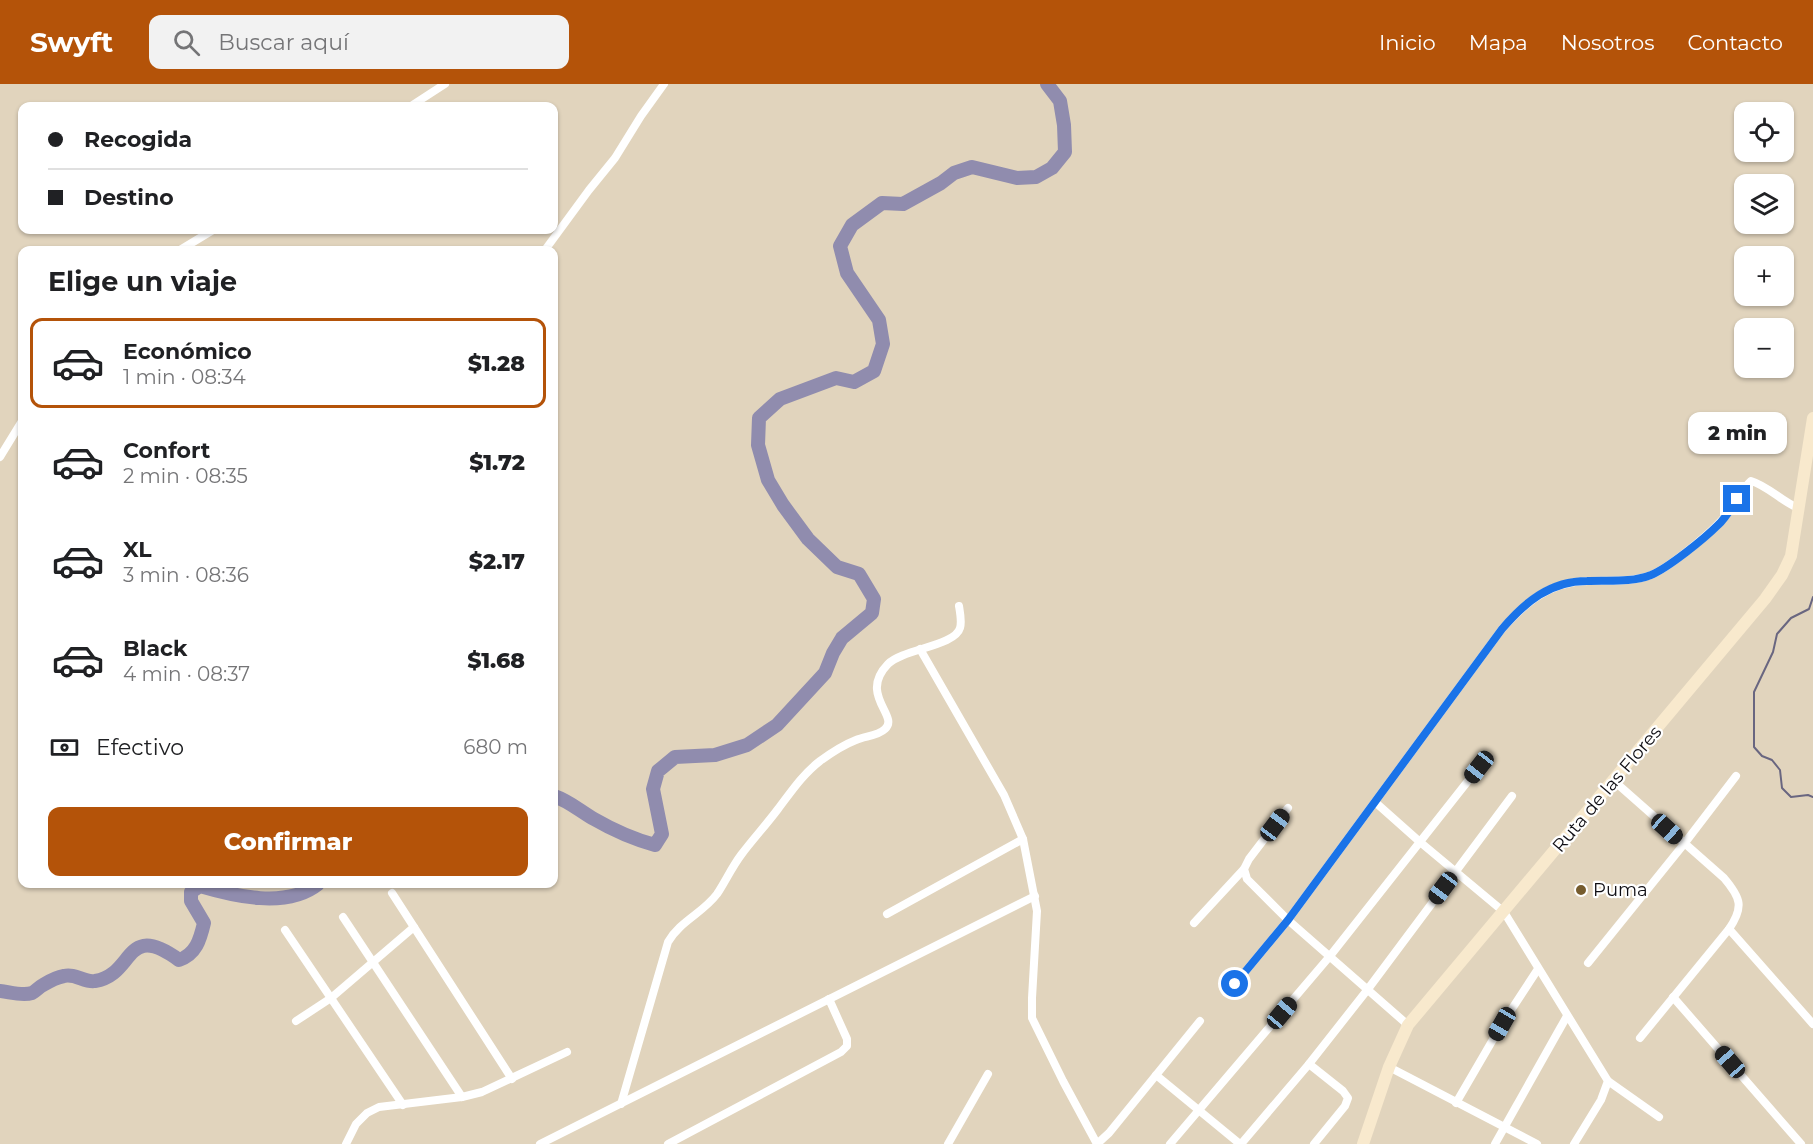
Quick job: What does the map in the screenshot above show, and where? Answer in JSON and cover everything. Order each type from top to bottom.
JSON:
[{"type":"main road","name":"Ruta de las Flores","points":[[1363,1144],[1389,1067],[1408,1025],[1614,781],[1765,599],[1782,575],[1791,556],[1798,508],[1808,480],[1813,418]]},
{"type":"street","points":[[417,102],[445,84]]},
{"type":"street","points":[[558,231],[615,158],[640,116],[664,84]]},
{"type":"street","points":[[187,246],[206,234]]},
{"type":"street","points":[[0,458],[18,428]]},
{"type":"street","points":[[1235,984],[1288,920],[1502,629],[1520,609],[1539,594],[1557,586],[1585,580],[1621,582],[1652,575],[1718,525],[1751,480],[1798,508]]},
{"type":"street","points":[[621,1104],[668,942],[674,932],[702,910],[716,895],[739,858],[811,768],[838,749],[888,727],[890,722],[888,715],[876,693],[882,671],[890,661],[903,654],[950,639],[959,632],[961,627],[959,606]]},
{"type":"street","points":[[920,649],[1004,795],[1023,839],[1037,911],[1032,1018],[1097,1144],[1109,1133],[1200,1021]]},
{"type":"street","points":[[1170,1144],[1330,956],[1479,767]]},
{"type":"street","points":[[1588,963],[1736,776]]},
{"type":"street","points":[[1614,781],[1724,878],[1738,897],[1740,907],[1729,929],[1640,1038]]},
{"type":"street","points":[[1156,1075],[1240,1144],[1309,1064],[1368,989],[1512,796]]},
{"type":"street","points":[[1375,802],[1504,912],[1608,1081],[1659,1117]]},
{"type":"street","points":[[1194,923],[1244,869],[1288,808]]},
{"type":"street","points":[[887,914],[1023,839]]},
{"type":"street","points":[[1244,869],[1247,879],[1288,920],[1408,1025]]},
{"type":"street","points":[[392,893],[512,1079]]},
{"type":"street","points":[[540,1144],[1035,896]]},
{"type":"street","points":[[343,917],[462,1097]]},
{"type":"street","points":[[296,1021],[331,998],[414,927]]},
{"type":"street","points":[[1729,929],[1813,1024]]},
{"type":"street","points":[[285,930],[403,1105]]},
{"type":"street","points":[[1456,1103],[1502,1024],[1538,969]]},
{"type":"street","points":[[1673,997],[1802,1144]]},
{"type":"street","points":[[668,1144],[847,1047],[848,1039],[829,999]]},
{"type":"street","points":[[1495,1144],[1567,1016]]},
{"type":"street","points":[[346,1144],[356,1124],[367,1113],[379,1107],[462,1097],[482,1092],[567,1052]]},
{"type":"street","points":[[1309,1064],[1348,1098],[1345,1106],[1314,1144]]},
{"type":"street","points":[[1389,1067],[1537,1144]]},
{"type":"street","points":[[948,1144],[988,1074]]},
{"type":"street","points":[[1574,1144],[1601,1100],[1608,1081]]},
{"type":"shaded area","points":[[0,84],[1813,84],[1813,1144],[0,1144]]},
{"type":"waterway","points":[[558,798],[616,830],[655,845],[662,834],[653,789],[658,771],[675,757],[715,755],[747,745],[777,725],[825,673],[842,638],[872,613],[874,599],[859,574],[837,567],[808,539],[768,480],[758,445],[759,418],[780,399],[836,378],[854,382],[874,371],[883,344],[879,320],[847,273],[840,246],[852,225],[882,203],[903,204],[954,173],[972,167],[1017,178],[1036,177],[1052,168],[1065,152],[1064,125],[1060,101],[1047,84]]},
{"type":"waterway","points":[[1813,597],[1809,609],[1791,618],[1777,634],[1773,652],[1754,692],[1754,747],[1762,756],[1772,760],[1780,770],[1782,788],[1791,797],[1808,795],[1813,797]]},
{"type":"waterway","points":[[0,991],[28,994],[50,981],[68,975],[87,981],[108,977],[139,947],[148,946],[161,949],[179,960],[185,957],[196,946],[204,923],[191,901],[191,892],[197,888]]},
{"type":"waterway","points":[[208,888],[260,898],[291,896],[312,888]]},
{"type":"place","name":"Puma","points":[[1581,890]]},
{"type":"route","points":[[1235,984],[1288,920],[1502,629],[1520,609],[1539,594],[1557,586],[1585,580],[1621,582],[1652,575],[1718,525],[1737,499]]}]
